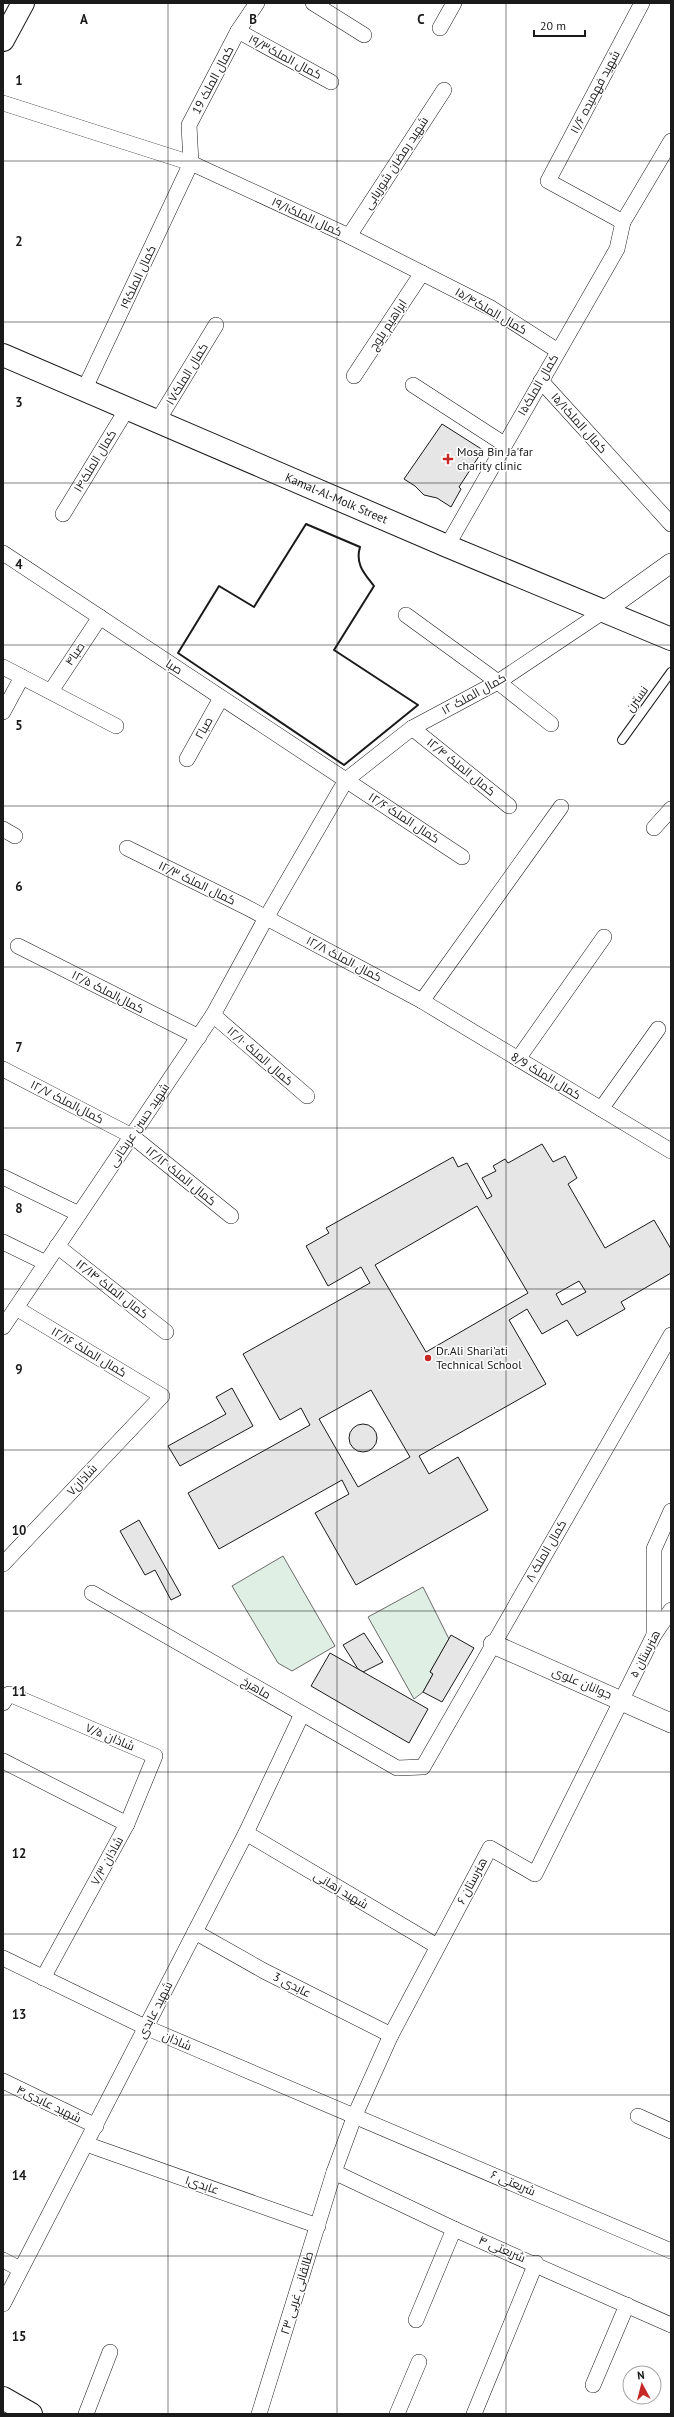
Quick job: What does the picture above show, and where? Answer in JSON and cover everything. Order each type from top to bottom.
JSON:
[{"type":"main road","points":[[3,40],[23,3]]},
{"type":"main road","name":"Kamal-Al-Molk Street","points":[[3,355],[447,546],[671,639]]},
{"type":"main road","points":[[3,2398],[31,2414]]},
{"type":"street","name":"کمال الملک 19","points":[[191,163],[189,125],[238,32],[257,3]]},
{"type":"street","points":[[314,3],[364,35]]},
{"type":"street","points":[[440,28],[454,3]]},
{"type":"street","name":"شهید فهمیده ۱۱/۶","points":[[623,222],[548,181],[642,3]]},
{"type":"street","name":"کمال الملک۱۹/۳","points":[[238,32],[331,82]]},
{"type":"street","name":"شهید رمضان شوریابی","points":[[349,236],[444,90]]},
{"type":"street","name":"کمال الملک۱۹/۱","points":[[3,103],[191,163],[349,236],[422,273]]},
{"type":"street","name":"کمال الملک۱۵","points":[[447,546],[504,444],[617,249],[623,222],[671,141]]},
{"type":"street","name":"کمال الملک۱۹","points":[[84,390],[191,163]]},
{"type":"street","name":"کمال الملک۱۵/۴","points":[[422,273],[491,308],[558,351]]},
{"type":"street","name":"ابراهیم بلوچ","points":[[354,376],[422,273]]},
{"type":"street","name":"کمال الملک۱۷","points":[[157,422],[216,326]]},
{"type":"street","name":"کمال الملک۱۵/۱","points":[[541,381],[671,524]]},
{"type":"street","points":[[413,385],[504,444]]},
{"type":"street","name":"کمال الملک۱۴","points":[[63,514],[126,409]]},
{"type":"street","name":"صبا","points":[[3,553],[346,780]]},
{"type":"street","points":[[604,611],[671,563]]},
{"type":"street","name":"کمال الملک ۱۲","points":[[346,780],[412,728],[498,682],[604,611]]},
{"type":"street","points":[[406,615],[498,682],[551,724]]},
{"type":"street","name":"صبا۴","points":[[51,691],[100,617]]},
{"type":"street","points":[[3,667],[116,726]]},
{"type":"street","points":[[3,712],[22,677]]},
{"type":"street","name":"صبا۲","points":[[187,759],[221,698]]},
{"type":"street","name":"کمال الملک ۱۲/۴","points":[[412,728],[509,806]]},
{"type":"street","name":"کمال الملک ۱۲/۶","points":[[346,780],[462,857]]},
{"type":"street","name":"شهید حسن عربخانی","points":[[3,1327],[214,1015],[266,918],[346,780]]},
{"type":"street","points":[[422,1001],[561,807]]},
{"type":"street","points":[[654,828],[671,809]]},
{"type":"street","name":"کمال الملک ۱۲/۳","points":[[127,848],[266,918]]},
{"type":"street","name":"کمال الملک ۱۲/۸","points":[[266,918],[422,1001]]},
{"type":"street","points":[[518,1059],[604,937]]},
{"type":"street","name":"کمال‌الملک ۱۲/۵","points":[[18,946],[199,1037]]},
{"type":"street","name":"کمال الملک 8/9","points":[[422,1001],[671,1151]]},
{"type":"street","name":"کمال الملک ۱۲/۱۰","points":[[214,1015],[307,1096]]},
{"type":"street","points":[[601,1109],[658,1029]]},
{"type":"street","name":"کمال‌الملک ۱۲/۷","points":[[3,1069],[132,1136]]},
{"type":"street","name":"کمال الملک ۱۲/۱۲","points":[[132,1136],[231,1216]]},
{"type":"street","points":[[3,1177],[79,1214]]},
{"type":"street","points":[[3,1242],[46,1263]]},
{"type":"street","name":"کمال الملک ۱۲/۱۴","points":[[57,1246],[166,1332]]},
{"type":"street","name":"کمال الملک ۱۲/۱۶","points":[[16,1308],[162,1396]]},
{"type":"street","name":"کمال الملک ۸","points":[[423,1767],[671,1335]]},
{"type":"street","name":"شاذان۷","points":[[3,1564],[162,1396]]},
{"type":"street","points":[[654,1635],[654,1549],[671,1511]]},
{"type":"street","name":"ماهرخ","points":[[92,1594],[397,1768],[423,1767]]},
{"type":"street","name":"هنرستان ۵","points":[[621,1700],[654,1635],[671,1610]]},
{"type":"street","name":"جوانان علوی","points":[[493,1644],[671,1723]]},
{"type":"street","name":"شاذان ۷/۵","points":[[3,1703],[9,1694],[155,1756],[128,1824]]},
{"type":"street","name":"هنرستان ۶","points":[[334,2172],[355,2115],[390,2035],[490,1848],[535,1874],[621,1700]]},
{"type":"street","name":"شهید عابدی","points":[[3,2304],[246,1833],[302,1714]]},
{"type":"street","name":"شاذان ۷/۳","points":[[3,1761],[128,1824],[43,1978]]},
{"type":"street","name":"شهید زهانی","points":[[246,1833],[437,1946]]},
{"type":"street","name":"عابدی 3","points":[[195,1932],[264,1971],[390,2035]]},
{"type":"street","name":"شاذان","points":[[3,1958],[146,2027],[355,2115]]},
{"type":"street","name":"شهید عابدی۴","points":[[3,2081],[96,2126]]},
{"type":"street","name":"شریعتی ۶","points":[[355,2115],[671,2251]]},
{"type":"street","points":[[638,2116],[671,2131]]},
{"type":"street","name":"عابدی۱","points":[[86,2144],[318,2226]]},
{"type":"street","name":"طالقانی غربی ۲۳","points":[[259,2414],[334,2172]]},
{"type":"street","name":"شریعتی ۴","points":[[334,2172],[454,2229],[536,2263],[671,2325]]},
{"type":"street","points":[[416,2320],[454,2229]]},
{"type":"street","points":[[3,2260],[20,2269]]},
{"type":"street","points":[[474,2414],[536,2263]]},
{"type":"street","points":[[593,2386],[627,2305]]},
{"type":"street","points":[[86,2414],[110,2352]]},
{"type":"street","points":[[397,2414],[419,2362]]},
{"type":"lane","name":"نسترن","points":[[622,740],[671,672]]},
{"type":"green space","points":[[283,1556],[335,1646],[292,1671],[278,1663],[232,1586]]},
{"type":"green space","points":[[423,1587],[449,1639],[430,1672],[433,1674],[423,1692],[414,1699],[368,1617]]},
{"type":"building","name":"Mosa Bin Ja'far charity clinic","points":[[442,424],[483,450],[459,487],[461,489],[451,507],[437,498],[424,495],[415,486],[404,479]]},
{"type":"building","points":[[542,1144],[553,1162],[565,1156],[577,1178],[568,1184],[605,1248],[654,1220],[671,1249],[671,1273],[621,1302],[625,1309],[577,1336],[567,1320],[542,1334],[527,1309],[509,1320],[546,1384],[419,1456],[429,1474],[458,1457],[488,1510],[356,1585],[315,1513],[349,1494],[342,1480],[219,1549],[188,1493],[310,1425],[301,1408],[280,1420],[243,1354],[370,1283],[361,1267],[328,1286],[306,1246],[329,1233],[326,1228],[453,1157],[458,1167],[467,1163],[487,1199],[492,1196],[482,1178],[496,1171],[493,1166],[505,1159],[508,1163]],"holes":[[[477,1206],[528,1293],[426,1352],[375,1265]],[[579,1281],[586,1292],[562,1305],[556,1294]],[[371,1390],[410,1457],[358,1487],[319,1419]]]},
{"type":"building","points":[[232,1388],[253,1426],[180,1466],[168,1446],[226,1414],[216,1397]]},
{"type":"building","points":[[363,1424],[373,1428],[377,1438],[373,1448],[363,1452],[353,1448],[349,1438],[353,1428]]},
{"type":"building","points":[[139,1520],[181,1595],[171,1600],[155,1570],[145,1575],[120,1531]]},
{"type":"building","points":[[364,1633],[383,1662],[363,1672],[358,1669],[343,1645]]},
{"type":"building","points":[[451,1635],[474,1648],[442,1702],[423,1692],[433,1674],[430,1672]]},
{"type":"building","points":[[330,1653],[428,1709],[409,1743],[311,1686]]},
{"type":"wall","points":[[306,524],[360,547],[359,558],[361,568],[374,586],[334,650],[418,705],[344,765],[178,653],[219,586],[254,607],[306,524]]},
{"type":"place","name":"Mosa Bin Ja'far charity clinic","points":[[448,459]]},
{"type":"place","name":"Dr.Ali Shari'ati Technical School","points":[[428,1358]]}]
